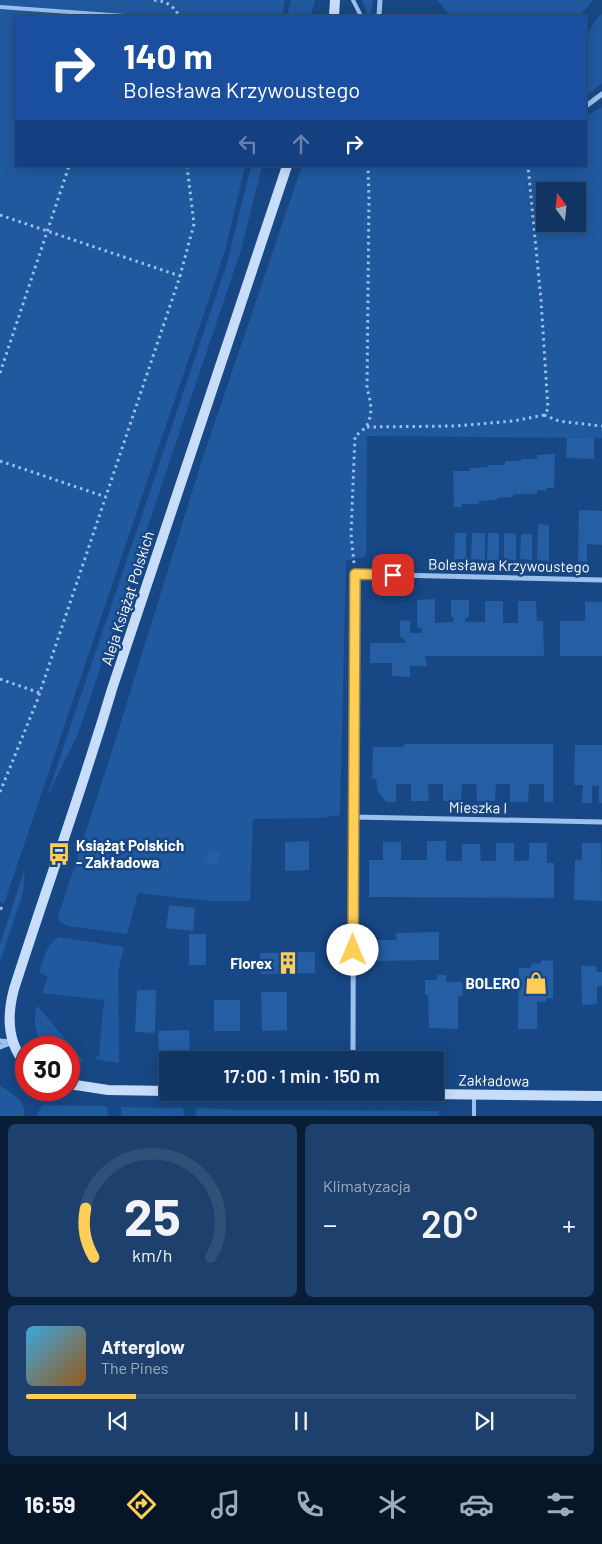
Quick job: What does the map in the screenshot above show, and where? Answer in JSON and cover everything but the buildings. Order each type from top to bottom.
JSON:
[{"type":"street","points":[[334,15],[335,0]]},
{"type":"street","points":[[379,15],[380,0]]},
{"type":"street","points":[[587,105],[602,94]]},
{"type":"street","name":"Aleja Książąt Polskich","points":[[13,1042],[9,1006],[14,989],[287,167]]},
{"type":"street","points":[[353,1051],[355,574]]},
{"type":"street","name":"Bolesława Krzywoustego","points":[[355,574],[602,580]]},
{"type":"street","name":"Mieszka I","points":[[353,818],[602,822]]},
{"type":"street","points":[[0,1041],[13,1042]]},
{"type":"street","points":[[0,1047],[13,1042]]},
{"type":"street","points":[[13,1042],[15,1047]]},
{"type":"street","points":[[80,1087],[108,1090],[159,1091]]},
{"type":"street","name":"Zakładowa","points":[[444,1095],[602,1096]]},
{"type":"lane","points":[[354,0],[361,15]]},
{"type":"lane","points":[[0,7],[111,15]]},
{"type":"lane","points":[[474,1095],[474,1116]]},
{"type":"path","points":[[154,0],[172,5],[178,15]]},
{"type":"path","points":[[0,373],[70,167]]},
{"type":"path","points":[[0,792],[40,692],[180,276],[194,224],[187,167]]},
{"type":"path","points":[[367,427],[371,401],[367,389],[370,199],[368,167]]},
{"type":"path","points":[[528,167],[541,300],[548,409],[544,415]]},
{"type":"path","points":[[0,215],[180,276]]},
{"type":"path","points":[[355,574],[352,534],[355,436],[367,427],[456,426],[513,421],[544,415],[559,421],[602,426]]},
{"type":"path","points":[[0,461],[106,497]]},
{"type":"path","points":[[0,679],[40,692]]},
{"type":"path","points":[[0,908],[6,910]]},
{"type":"shaded area","points":[[0,0],[285,0],[282,15],[15,15],[15,167],[245,167],[226,247],[217,275],[4,904],[0,902]]},
{"type":"shaded area","points":[[291,0],[315,0],[311,15],[287,15]]},
{"type":"shaded area","points":[[362,0],[373,0],[371,15],[368,15]]},
{"type":"shaded area","points":[[437,0],[593,0],[581,15],[449,14]]},
{"type":"shaded area","points":[[602,14],[602,83],[587,96],[587,41],[595,21]]},
{"type":"shaded area","points":[[602,107],[602,438],[367,436],[366,556],[346,561],[340,815],[321,818],[253,819],[250,901],[209,901],[138,893],[127,934],[68,926],[60,922],[58,917],[111,754],[202,460],[302,167],[587,167],[587,115]]},
{"type":"shaded area","points":[[251,167],[262,167],[242,247],[78,734],[48,793],[227,263]]},
{"type":"shaded area","points":[[25,868],[23,893],[0,962],[0,944]]},
{"type":"shaded area","points":[[59,937],[124,947],[118,972],[119,1063],[94,1059],[99,1055],[104,1000],[42,993],[48,977],[39,972],[48,948]]},
{"type":"shaded area","points":[[37,1005],[63,1036],[38,1036],[35,1028]]},
{"type":"shaded area","points":[[0,1085],[15,1096],[15,1101],[20,1101],[23,1105],[24,1116],[0,1116]]},
{"type":"shaded area","points":[[43,1105],[107,1106],[108,1116],[38,1116],[38,1112]]},
{"type":"shaded area","points":[[121,1107],[183,1108],[184,1116],[121,1116]]},
{"type":"shaded area","points":[[197,1108],[439,1111],[439,1116],[195,1116]]},
{"type":"place","name":"Książąt Polskich - Zakładowa","points":[[59,854]]},
{"type":"place","name":"Florex","points":[[288,963]]},
{"type":"place","name":"BOLERO","points":[[536,983]]},
{"type":"route","points":[[353,950],[355,574],[393,575]]}]
